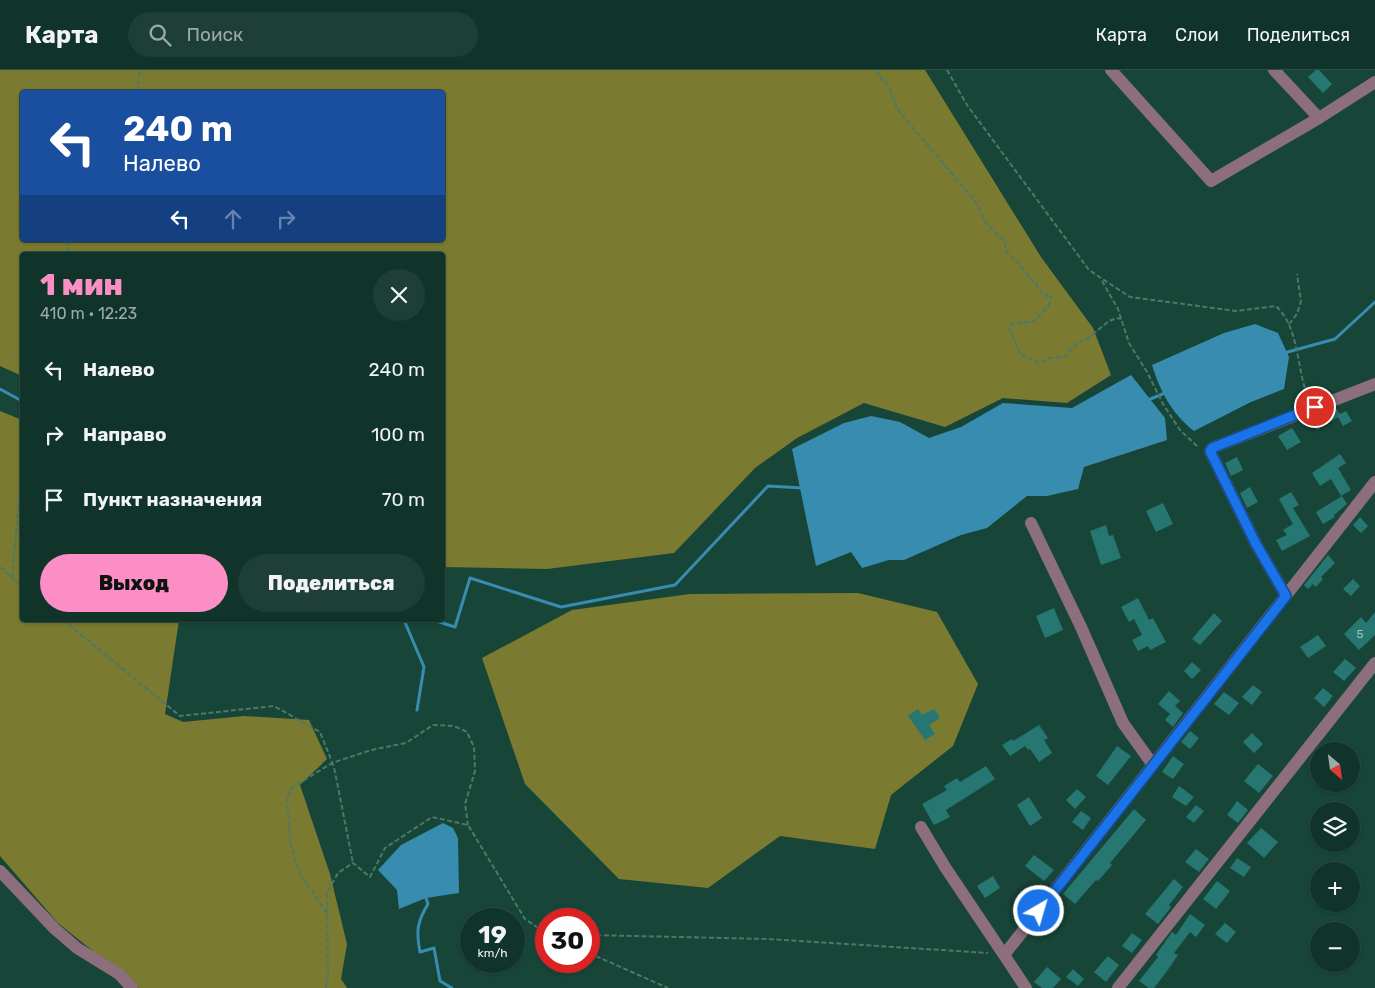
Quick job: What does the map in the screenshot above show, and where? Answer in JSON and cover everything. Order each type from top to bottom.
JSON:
[{"type":"street","points":[[1111,70],[1211,181],[1319,118],[1375,82]]},
{"type":"street","points":[[1274,70],[1319,118]]},
{"type":"street","points":[[1286,596],[1252,536],[1210,451],[1212,448],[1375,384]]},
{"type":"street","points":[[1004,954],[1375,482]]},
{"type":"street","points":[[1031,522],[1081,626],[1123,724],[1153,765]]},
{"type":"street","points":[[1118,988],[1375,663]]},
{"type":"street","points":[[921,827],[945,867],[1026,988]]},
{"type":"street","points":[[0,871],[55,929],[78,948],[119,974],[132,988]]},
{"type":"path","points":[[137,90],[140,70]]},
{"type":"path","points":[[877,70],[881,79],[888,84],[894,104],[910,126],[936,153],[975,200],[987,224],[1003,239],[1010,255],[1046,297],[1047,294],[1051,297],[1051,302],[1032,322],[1013,323],[1009,327],[1020,354],[1040,363],[1050,358],[1064,357],[1078,342],[1087,339],[1109,321],[1117,318],[1121,319]]},
{"type":"path","points":[[947,70],[967,105],[1089,270],[1130,297],[1236,311],[1276,306],[1285,314],[1289,324],[1307,396],[1315,407]]},
{"type":"path","points":[[1289,324],[1296,314],[1301,301],[1297,274]]},
{"type":"path","points":[[1101,278],[1121,319],[1129,343],[1180,430],[1196,447],[1210,451]]},
{"type":"path","points":[[12,578],[20,489]]},
{"type":"path","points":[[0,567],[20,584]]},
{"type":"path","points":[[65,622],[180,716],[274,706],[320,732],[332,763],[353,863],[370,877],[385,848],[432,817],[468,825]]},
{"type":"path","points":[[327,913],[300,874],[290,842],[287,796],[292,787],[332,763],[371,750],[406,743],[433,725],[454,726],[467,732],[474,747],[475,771],[465,804],[468,825],[525,919],[535,926]]},
{"type":"path","points":[[326,988],[328,976],[327,893],[338,873],[353,863]]},
{"type":"path","points":[[600,935],[768,939],[1004,954]]},
{"type":"path","points":[[600,958],[668,988]]},
{"type":"shaded area","points":[[0,70],[925,70],[1041,257],[1093,328],[1111,375],[1067,403],[1003,398],[945,427],[864,403],[797,438],[755,468],[674,553],[547,569],[445,567],[445,252],[20,252],[20,375],[0,366]]},
{"type":"shaded area","points":[[0,411],[20,419],[20,622],[179,622],[165,714],[183,722],[244,716],[309,720],[327,759],[300,785],[330,874],[347,944],[341,979],[347,988],[139,988],[58,923],[0,856]]},
{"type":"shaded area","points":[[858,593],[937,612],[978,684],[953,746],[891,795],[875,849],[780,836],[708,888],[619,879],[525,784],[482,658],[572,610],[690,594]]},
{"type":"water","points":[[1255,324],[1278,333],[1289,357],[1284,389],[1251,402],[1194,431],[1173,410],[1159,384],[1152,365],[1224,333]]},
{"type":"water","points":[[1131,375],[1165,418],[1167,440],[1084,467],[1078,489],[1047,496],[1027,496],[987,528],[961,535],[904,560],[889,560],[862,568],[851,552],[816,566],[792,449],[844,423],[871,416],[900,422],[929,438],[961,427],[1003,403],[1072,408]]},
{"type":"water","points":[[443,823],[453,828],[458,838],[459,893],[426,898],[399,909],[397,890],[378,870],[401,845]]},
{"type":"building","points":[[1316,70],[1319,70],[1332,84],[1323,93],[1308,77]]},
{"type":"building","points":[[1336,408],[1340,414],[1346,411],[1352,421],[1343,426],[1338,417],[1317,430],[1311,420]]},
{"type":"building","points":[[1292,428],[1301,442],[1287,450],[1278,436]]},
{"type":"building","points":[[1340,454],[1346,463],[1338,468],[1351,490],[1341,496],[1331,479],[1320,486],[1312,473]]},
{"type":"building","points":[[1237,457],[1243,470],[1231,476],[1225,463]]},
{"type":"building","points":[[1250,487],[1258,502],[1247,508],[1240,493]]},
{"type":"building","points":[[1291,492],[1299,505],[1293,508],[1310,536],[1282,551],[1276,540],[1287,535],[1283,530],[1293,524],[1279,499]]},
{"type":"building","points":[[1342,496],[1347,504],[1334,515],[1335,517],[1323,524],[1316,512]]},
{"type":"building","points":[[1163,503],[1173,524],[1156,532],[1146,511]]},
{"type":"building","points":[[1360,517],[1368,526],[1361,533],[1353,525]]},
{"type":"building","points":[[1106,525],[1109,536],[1113,535],[1121,558],[1101,565],[1090,531]]},
{"type":"building","points":[[1328,555],[1335,563],[1321,577],[1323,579],[1316,587],[1313,584],[1308,589],[1304,585]]},
{"type":"building","points":[[1353,579],[1360,586],[1351,596],[1343,589]]},
{"type":"building","points":[[1138,598],[1149,620],[1153,618],[1166,642],[1150,650],[1148,646],[1138,651],[1132,640],[1142,635],[1134,619],[1129,622],[1121,607]]},
{"type":"building","points":[[1054,608],[1063,630],[1045,638],[1036,616]]},
{"type":"building","points":[[1375,612],[1375,635],[1359,650],[1344,634],[1361,617],[1366,623]]},
{"type":"building","points":[[1214,613],[1222,621],[1200,645],[1192,639]]},
{"type":"building","points":[[1318,635],[1326,646],[1308,658],[1300,647]]},
{"type":"building","points":[[1345,659],[1356,668],[1344,681],[1333,672]]},
{"type":"building","points":[[1192,662],[1201,670],[1192,679],[1184,671]]},
{"type":"building","points":[[1253,685],[1262,692],[1252,705],[1242,697]]},
{"type":"building","points":[[1323,688],[1333,696],[1324,707],[1314,698]]},
{"type":"building","points":[[1169,691],[1180,701],[1175,706],[1183,713],[1173,727],[1165,720],[1170,714],[1158,704]]},
{"type":"building","points":[[1224,692],[1239,703],[1229,715],[1214,704]]},
{"type":"building","points":[[918,709],[922,715],[934,709],[940,718],[929,725],[935,734],[925,740],[908,716]]},
{"type":"building","points":[[1039,725],[1048,738],[1044,740],[1052,753],[1039,762],[1030,749],[1028,750],[1025,746],[1010,756],[1002,745],[1012,739],[1013,741]]},
{"type":"building","points":[[1190,731],[1199,738],[1190,749],[1181,742]]},
{"type":"building","points":[[1252,733],[1263,744],[1254,753],[1243,742]]},
{"type":"building","points":[[1117,746],[1131,756],[1108,785],[1096,776]]},
{"type":"building","points":[[1173,756],[1184,764],[1173,779],[1162,772]]},
{"type":"building","points":[[1258,764],[1273,776],[1259,793],[1244,781]]},
{"type":"building","points":[[986,766],[995,779],[946,810],[950,817],[934,825],[922,804],[947,790],[944,786],[957,778],[960,782]]},
{"type":"building","points":[[1179,786],[1194,797],[1186,806],[1172,797]]},
{"type":"building","points":[[1077,789],[1086,797],[1075,809],[1066,800]]},
{"type":"building","points":[[1029,797],[1042,818],[1030,826],[1017,805]]},
{"type":"building","points":[[1237,801],[1248,810],[1238,823],[1227,815]]},
{"type":"building","points":[[1196,805],[1204,811],[1194,823],[1186,817]]},
{"type":"building","points":[[1134,809],[1146,820],[1110,863],[1112,865],[1075,904],[1063,894]]},
{"type":"building","points":[[1081,811],[1091,818],[1083,830],[1072,822]]},
{"type":"building","points":[[1261,828],[1278,842],[1264,858],[1247,843]]},
{"type":"building","points":[[1196,849],[1209,859],[1199,872],[1185,862]]},
{"type":"building","points":[[1034,855],[1054,870],[1044,881],[1025,866]]},
{"type":"building","points":[[1237,858],[1251,867],[1244,877],[1230,868]]},
{"type":"building","points":[[993,876],[1000,888],[985,898],[977,886]]},
{"type":"building","points":[[1174,879],[1183,887],[1169,905],[1171,907],[1158,924],[1145,914]]},
{"type":"building","points":[[1217,881],[1230,891],[1216,909],[1203,899]]},
{"type":"building","points":[[1052,910],[1063,920],[1056,930],[1045,921]]},
{"type":"building","points":[[1190,914],[1205,925],[1196,937],[1190,932],[1174,953],[1178,955],[1165,974],[1154,988],[1149,988],[1139,981],[1158,957],[1156,955],[1172,932],[1176,935]]},
{"type":"building","points":[[1225,923],[1236,932],[1227,943],[1215,934]]},
{"type":"building","points":[[1132,933],[1142,940],[1132,953],[1122,946]]},
{"type":"building","points":[[1108,956],[1119,965],[1106,982],[1094,972]]},
{"type":"building","points":[[1047,967],[1061,979],[1053,988],[1042,988],[1034,982]]},
{"type":"building","points":[[1073,969],[1084,979],[1078,986],[1066,977]]},
{"type":"waterway","points":[[1284,353],[1335,339],[1375,302]]},
{"type":"waterway","points":[[0,389],[20,400]]},
{"type":"waterway","points":[[1148,400],[1165,393]]},
{"type":"waterway","points":[[439,622],[455,627],[470,578],[561,607],[675,585],[768,486],[803,488]]},
{"type":"waterway","points":[[405,622],[424,667],[417,710]]},
{"type":"waterway","points":[[426,898],[428,904],[418,927],[420,952],[434,948],[440,981],[452,988]]},
{"type":"route","points":[[1039,911],[1286,596],[1256,544],[1210,451],[1212,448],[1315,407]]}]
